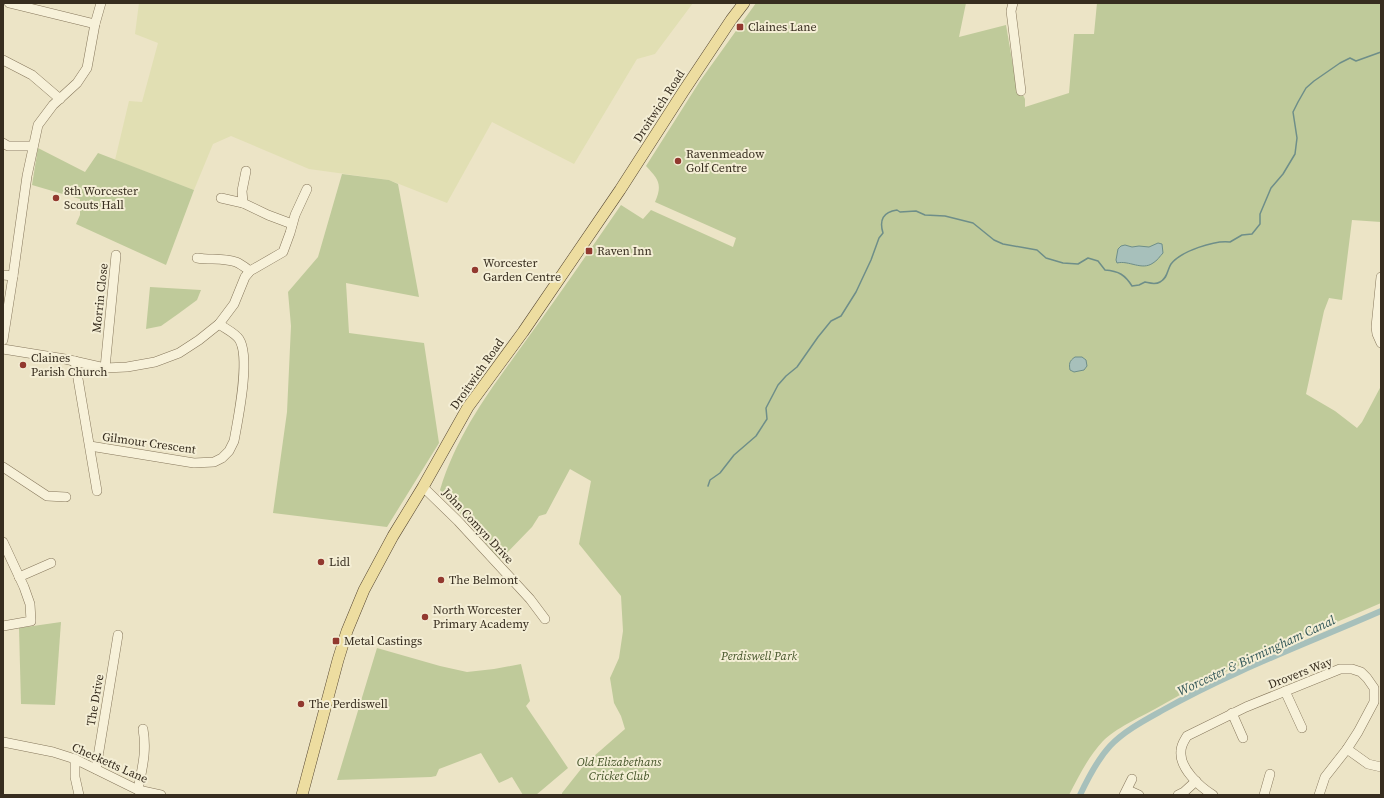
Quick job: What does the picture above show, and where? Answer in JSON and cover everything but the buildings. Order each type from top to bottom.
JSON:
[{"type":"main road","name":"Droitwich Road","points":[[302,795],[338,660],[351,622],[364,590],[393,536],[423,487],[468,407],[523,332],[616,196],[683,92],[744,3]]},
{"type":"street","points":[[9,3],[95,24]]},
{"type":"street","points":[[3,340],[27,176],[38,125],[53,105],[77,83],[87,68],[95,24],[101,3]]},
{"type":"street","points":[[1013,3],[1011,11],[1021,91]]},
{"type":"street","points":[[3,60],[32,75],[60,99]]},
{"type":"street","points":[[3,143],[8,146],[33,146]]},
{"type":"street","points":[[243,203],[242,191],[246,171]]},
{"type":"street","points":[[3,349],[75,361],[105,368],[127,367],[155,362],[179,353],[220,324],[234,304],[245,277],[250,271],[283,252],[295,215],[307,189]]},
{"type":"street","points":[[221,198],[243,203],[292,224]]},
{"type":"street","name":"Morrin Close","points":[[105,368],[116,255]]},
{"type":"street","points":[[202,256],[238,263],[250,271]]},
{"type":"street","points":[[3,275],[13,276]]},
{"type":"street","points":[[1381,277],[1376,327],[1381,343]]},
{"type":"street","name":"Gilmour Crescent","points":[[90,446],[194,463],[214,462],[222,458],[229,451],[234,441],[244,366],[240,340],[220,324]]},
{"type":"street","points":[[75,361],[97,491]]},
{"type":"street","points":[[3,467],[47,496],[66,497]]},
{"type":"street","name":"John Comyn Drive","points":[[423,487],[458,520],[530,599],[545,619]]},
{"type":"street","points":[[3,542],[30,604],[31,621],[3,626]]},
{"type":"street","points":[[19,577],[51,563]]},
{"type":"street","name":"The Drive","points":[[96,769],[118,636]]},
{"type":"street","name":"Drovers Way","points":[[1213,795],[1202,788],[1182,760],[1180,752],[1182,744],[1187,736],[1232,713],[1285,691],[1340,670],[1352,669],[1361,672],[1378,687],[1374,702],[1362,726],[1347,749],[1325,777],[1319,795]]},
{"type":"street","points":[[1285,691],[1302,728]]},
{"type":"street","points":[[1232,713],[1243,738]]},
{"type":"street","points":[[138,790],[146,744],[143,729]]},
{"type":"street","name":"Checketts Lane","points":[[3,742],[53,752],[75,759],[138,790],[161,795]]},
{"type":"street","points":[[1347,749],[1368,764],[1381,766]]},
{"type":"street","points":[[75,759],[75,777],[79,795]]},
{"type":"street","points":[[1264,795],[1270,774]]},
{"type":"street","points":[[1132,779],[1126,792],[1139,795]]},
{"type":"street","points":[[1178,795],[1184,792],[1196,781]]},
{"type":"shaded area","points":[[139,3],[693,3],[655,54],[637,59],[574,164],[492,122],[447,203],[389,180],[309,169],[231,136],[213,144],[194,190],[115,160],[129,101],[142,102],[158,43],[135,34]]},
{"type":"green space","points":[[756,3],[966,3],[959,37],[1006,25],[1018,95],[1023,95],[1025,99],[1025,107],[1069,93],[1074,34],[1094,34],[1097,3],[1381,3],[1381,222],[1352,220],[1342,300],[1329,298],[1324,311],[1306,394],[1335,411],[1357,428],[1362,422],[1381,386],[1381,603],[1210,679],[1121,728],[1103,741],[1098,747],[1084,767],[1069,795],[562,795],[585,764],[625,729],[621,716],[614,703],[610,678],[619,658],[623,631],[621,596],[579,544],[591,481],[570,469],[546,514],[539,516],[532,527],[500,560],[440,490],[456,448],[477,411],[621,205],[643,219],[651,210],[733,247],[736,238],[655,202],[659,191],[658,182],[646,166],[700,81]]},
{"type":"green space","points":[[38,148],[85,172],[98,153],[194,190],[166,265],[76,224],[80,215],[80,199],[32,185]]},
{"type":"green space","points":[[342,174],[389,180],[398,184],[419,297],[346,283],[349,333],[424,343],[439,443],[387,527],[273,513],[287,412],[291,326],[288,292],[318,257]]},
{"type":"green space","points":[[150,287],[201,290],[197,300],[178,314],[161,326],[146,329]]},
{"type":"green space","points":[[61,622],[55,705],[21,704],[19,628]]},
{"type":"green space","points":[[377,648],[467,672],[521,664],[530,701],[526,706],[568,768],[536,795],[523,795],[512,777],[499,783],[481,753],[439,769],[436,776],[431,777],[337,780]]},
{"type":"water","points":[[1158,243],[1162,244],[1163,253],[1156,261],[1149,265],[1140,266],[1122,262],[1117,263],[1116,260],[1118,249],[1121,246],[1149,247]]},
{"type":"water","points":[[1075,357],[1082,357],[1086,360],[1087,366],[1084,370],[1074,372],[1070,370],[1070,363]]},
{"type":"waterway","points":[[708,486],[710,480],[720,473],[734,455],[756,436],[767,419],[766,408],[778,385],[797,367],[831,321],[841,316],[856,292],[871,260],[879,238],[883,233],[883,217],[888,213],[897,210],[900,212],[916,211],[925,215],[945,216],[973,223],[994,240],[1003,244],[1037,250],[1046,258],[1063,263],[1078,264],[1088,258],[1098,261],[1105,270],[1114,271],[1121,274],[1132,286],[1145,282],[1152,284],[1158,283],[1165,278],[1171,264],[1182,255],[1199,247],[1216,243],[1230,242],[1242,235],[1252,234],[1260,224],[1260,214],[1271,188],[1283,174],[1295,154],[1297,138],[1293,112],[1306,88],[1340,63],[1350,58],[1356,61],[1381,52]]},
{"type":"waterway","name":"Worcester & Birmingham Canal","points":[[1080,795],[1093,769],[1105,751],[1122,735],[1142,722],[1189,696],[1243,670],[1381,611]]},
{"type":"place","name":"Claines Lane","points":[[740,27]]},
{"type":"place","name":"Ravenmeadow Golf Centre","points":[[678,161]]},
{"type":"place","name":"8th Worcester Scouts Hall","points":[[56,198]]},
{"type":"place","name":"Raven Inn","points":[[589,251]]},
{"type":"place","name":"Worcester Garden Centre","points":[[475,270]]},
{"type":"place","name":"Claines Parish Church","points":[[23,365]]},
{"type":"place","name":"Lidl","points":[[321,562]]},
{"type":"place","name":"The Belmont","points":[[441,580]]},
{"type":"place","name":"North Worcester Primary Academy","points":[[425,617]]},
{"type":"place","name":"Metal Castings","points":[[336,641]]},
{"type":"place","name":"The Perdiswell","points":[[301,704]]},
{"type":"park label","name":"Perdiswell Park","points":[[759,656]]},
{"type":"park label","name":"Old Elizabethans Cricket Club","points":[[619,769]]}]
